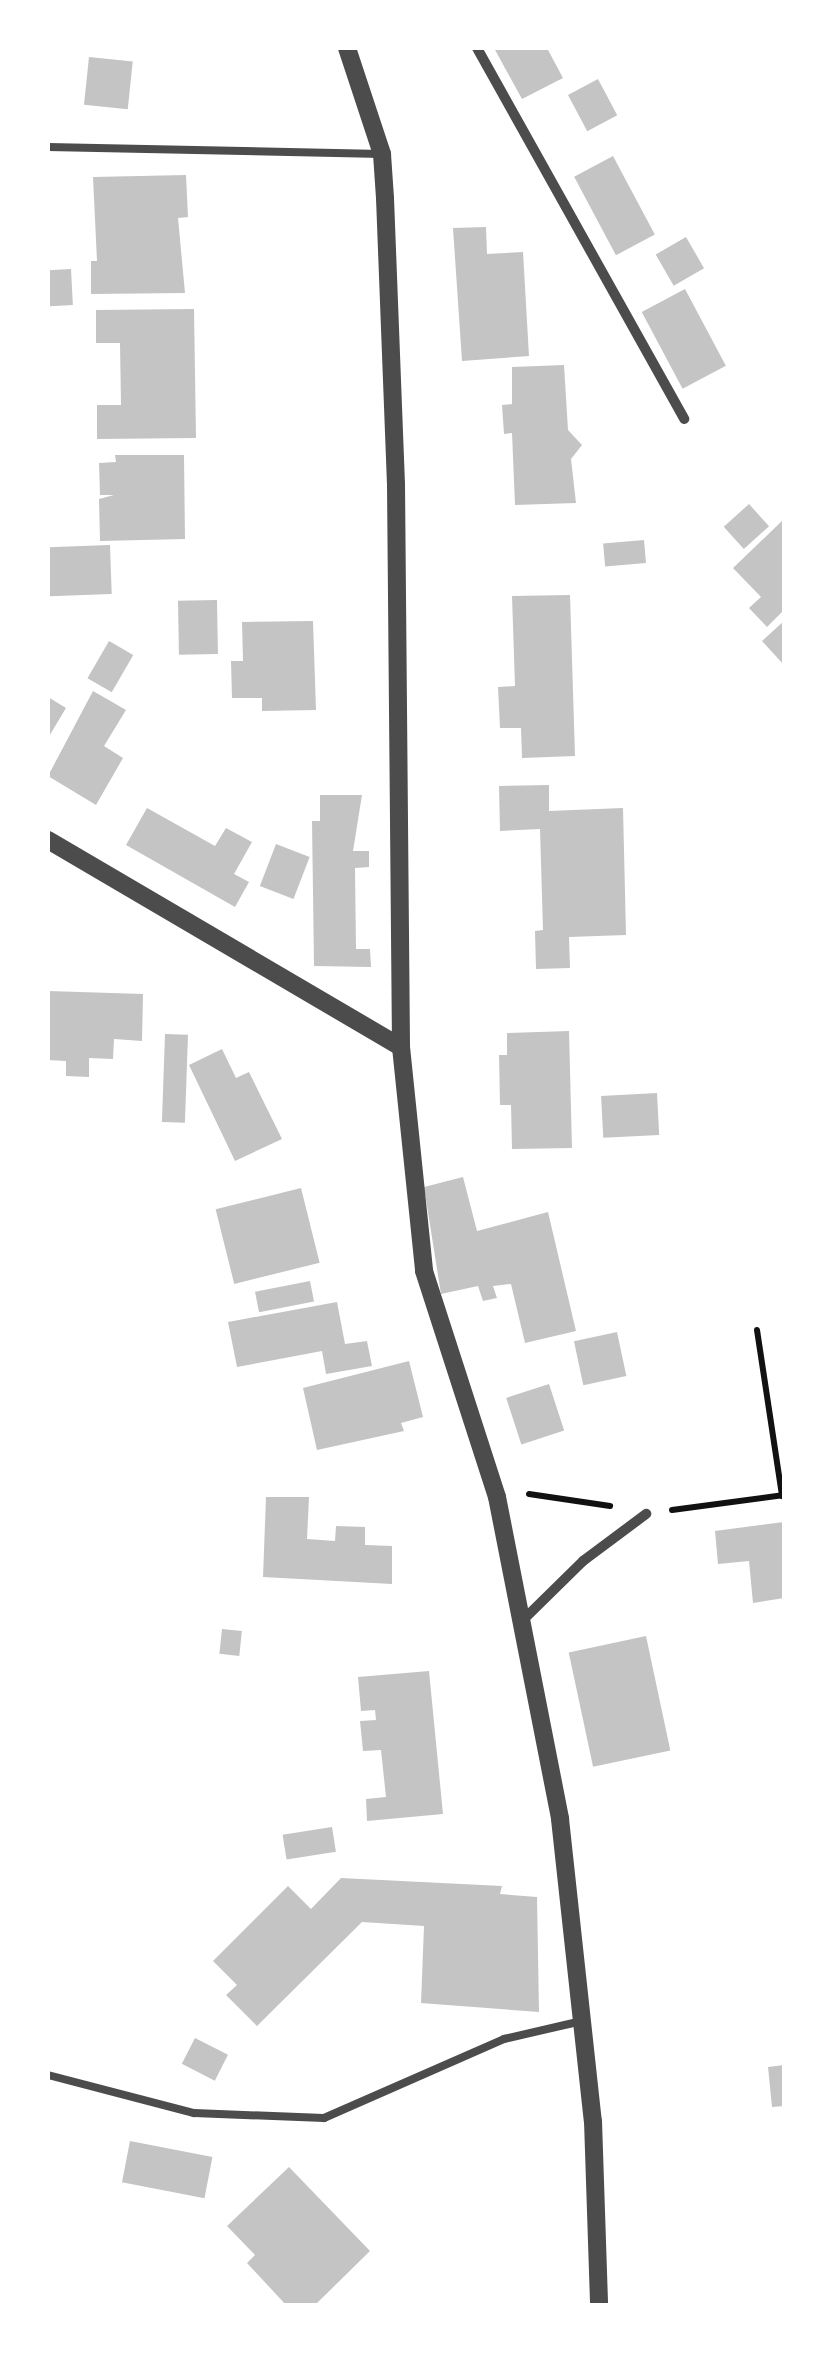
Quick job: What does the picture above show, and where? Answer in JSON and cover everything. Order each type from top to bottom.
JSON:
[{"type":"street","points":[[347,48],[382,154],[396,484],[401,1047],[424,1271],[498,1497],[560,1819],[593,2121],[599,2306]]},
{"type":"street","points":[[477,48],[684,419]]},
{"type":"street","points":[[48,840],[401,1047]]},
{"type":"street","points":[[522,1622],[583,1561],[646,1514]]},
{"type":"lane","points":[[48,147],[382,154]]},
{"type":"lane","points":[[48,2075],[194,2113],[324,2118],[504,2039],[582,2021]]},
{"type":"path","points":[[757,1330],[782,1496]]},
{"type":"building","points":[[494,48],[547,48],[563,78],[522,99]]},
{"type":"building","points":[[89,57],[133,62],[128,109],[84,105]]},
{"type":"building","points":[[598,79],[617,115],[587,131],[568,95]]},
{"type":"building","points":[[613,156],[655,235],[616,255],[574,177]]},
{"type":"building","points":[[186,175],[188,217],[178,218],[185,293],[91,294],[91,261],[97,261],[93,177]]},
{"type":"building","points":[[486,227],[487,254],[523,252],[529,356],[462,361],[453,228]]},
{"type":"building","points":[[686,237],[704,268],[674,286],[656,254]]},
{"type":"building","points":[[71,269],[73,305],[50,306],[48,270]]},
{"type":"building","points":[[685,289],[726,366],[683,389],[642,312]]},
{"type":"building","points":[[194,309],[196,438],[97,439],[97,405],[121,405],[120,343],[96,343],[96,310]]},
{"type":"building","points":[[564,365],[568,430],[582,445],[571,459],[576,503],[515,505],[512,433],[504,434],[502,405],[512,404],[512,367]]},
{"type":"building","points":[[115,455],[184,455],[185,539],[100,541],[99,499],[114,495],[100,495],[99,463],[116,462]]},
{"type":"building","points":[[749,504],[769,526],[744,549],[724,527]]},
{"type":"building","points":[[784,519],[784,610],[767,627],[749,608],[761,597],[733,568]]},
{"type":"building","points":[[644,540],[646,563],[605,566],[603,544]]},
{"type":"building","points":[[110,545],[112,594],[50,596],[48,547]]},
{"type":"building","points":[[570,595],[575,756],[522,758],[521,728],[500,728],[498,687],[515,686],[512,596]]},
{"type":"building","points":[[217,600],[218,654],[179,655],[178,601]]},
{"type":"building","points":[[313,621],[316,710],[262,711],[262,698],[232,698],[231,661],[243,661],[242,622]]},
{"type":"building","points":[[784,621],[784,665],[762,641]]},
{"type":"building","points":[[109,641],[133,655],[112,692],[87,678]]},
{"type":"building","points":[[93,691],[126,710],[104,746],[123,758],[96,805],[48,776]]},
{"type":"building","points":[[48,697],[66,708],[48,738]]},
{"type":"building","points":[[549,785],[549,811],[623,808],[626,935],[569,937],[570,968],[536,969],[535,931],[543,930],[540,829],[500,831],[499,786]]},
{"type":"building","points":[[320,795],[362,795],[353,851],[369,851],[369,867],[355,868],[356,949],[370,949],[371,967],[314,966],[312,821],[320,821]]},
{"type":"building","points":[[147,808],[215,846],[226,828],[252,842],[234,874],[249,882],[235,907],[126,845]]},
{"type":"building","points":[[276,844],[310,857],[293,899],[260,886]]},
{"type":"building","points":[[48,991],[143,994],[142,1041],[114,1039],[113,1059],[89,1058],[89,1077],[66,1076],[66,1061],[48,1060]]},
{"type":"building","points":[[569,1031],[572,1148],[512,1149],[511,1105],[500,1105],[499,1055],[507,1055],[507,1033]]},
{"type":"building","points":[[165,1034],[188,1035],[185,1123],[162,1122]]},
{"type":"building","points":[[222,1049],[236,1078],[249,1072],[282,1139],[235,1161],[189,1065]]},
{"type":"building","points":[[657,1093],[659,1135],[603,1138],[601,1096]]},
{"type":"building","points":[[463,1177],[477,1231],[548,1212],[576,1331],[525,1343],[511,1284],[493,1286],[497,1298],[483,1301],[478,1286],[441,1294],[424,1187]]},
{"type":"building","points":[[301,1188],[320,1263],[234,1284],[216,1209]]},
{"type":"building","points":[[310,1281],[314,1302],[259,1312],[255,1292]]},
{"type":"building","points":[[337,1302],[345,1344],[367,1341],[372,1366],[326,1374],[322,1351],[237,1367],[228,1322]]},
{"type":"building","points":[[617,1332],[626,1376],[583,1385],[574,1341]]},
{"type":"building","points":[[409,1361],[423,1417],[401,1423],[404,1431],[317,1450],[303,1388]]},
{"type":"building","points":[[549,1384],[564,1431],[521,1445],[506,1398]]},
{"type":"building","points":[[266,1497],[309,1497],[307,1539],[335,1541],[336,1526],[365,1527],[365,1545],[392,1546],[392,1584],[263,1577]]},
{"type":"building","points":[[784,1522],[784,1598],[753,1603],[749,1561],[718,1564],[715,1531]]},
{"type":"building","points":[[222,1629],[242,1631],[239,1656],[219,1654]]},
{"type":"building","points":[[646,1636],[670,1750],[593,1767],[569,1652]]},
{"type":"building","points":[[429,1671],[443,1814],[367,1821],[366,1799],[386,1797],[381,1750],[363,1751],[360,1721],[376,1720],[375,1710],[361,1711],[358,1677]]},
{"type":"building","points":[[332,1827],[336,1852],[287,1860],[283,1835]]},
{"type":"building","points":[[341,1878],[502,1886],[500,1894],[537,1897],[539,2012],[421,2003],[424,1926],[362,1922],[257,2026],[226,1995],[237,1985],[213,1961],[288,1886],[311,1909]]},
{"type":"building","points":[[195,2038],[228,2055],[215,2081],[182,2064]]},
{"type":"building","points":[[784,2065],[784,2106],[772,2107],[768,2067]]},
{"type":"building","points":[[130,2141],[212,2157],[204,2198],[122,2182]]},
{"type":"building","points":[[289,2167],[370,2251],[314,2306],[287,2306],[247,2263],[255,2255],[227,2226]]}]
